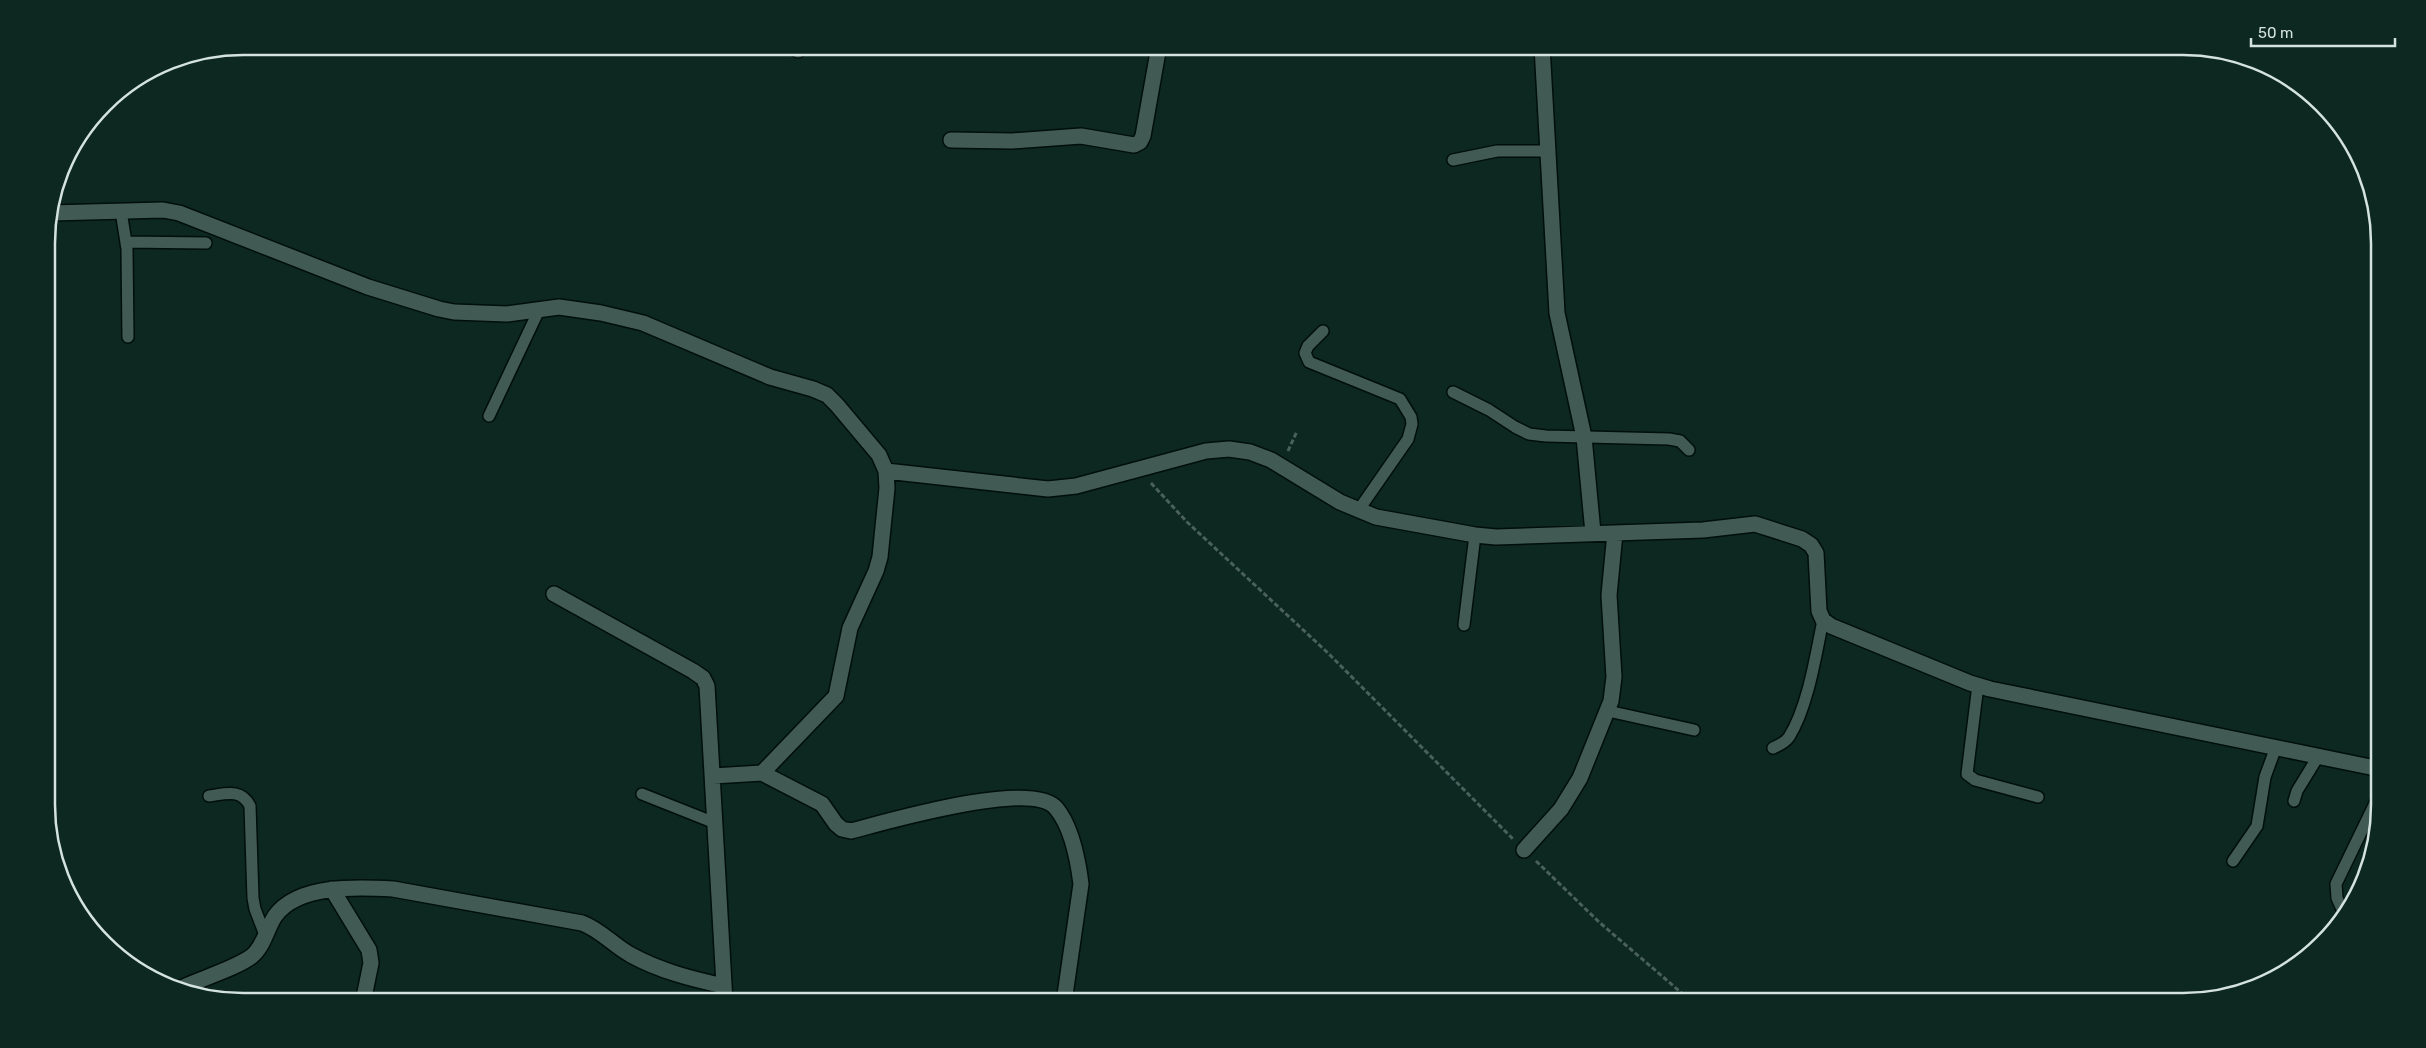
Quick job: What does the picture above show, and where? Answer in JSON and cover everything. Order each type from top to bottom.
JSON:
[{"type":"street","points":[[951,140],[1012,141],[1081,136],[1134,145],[1140,142],[1142,136],[1157,55]]},
{"type":"street","points":[[1543,55],[1557,313],[1584,437],[1593,533]]},
{"type":"street","points":[[58,213],[163,210],[179,214],[368,287],[454,312],[507,314],[559,307],[623,317],[643,323],[770,377],[820,392],[838,405],[879,455],[886,471],[887,488],[880,557],[876,571],[847,635],[836,696],[762,772]]},
{"type":"street","points":[[886,471],[1048,490],[1076,486],[1206,451],[1229,449],[1250,452],[1271,460],[1358,511],[1376,517],[1475,535],[1496,537],[1703,530],[1755,524],[1802,539],[1811,545],[1816,553],[1819,611],[1823,620],[1831,626],[1978,686],[2371,767]]},
{"type":"street","points":[[1524,850],[1561,809],[1580,778],[1608,711],[1614,677],[1609,595],[1615,533]]},
{"type":"street","points":[[554,594],[693,670],[703,678],[708,686],[724,993]]},
{"type":"street","points":[[713,776],[762,772],[822,804],[836,824],[842,829],[851,830],[958,803],[1032,798],[1045,801],[1055,807],[1065,825],[1078,864],[1081,884],[1065,993]]},
{"type":"street","points":[[188,985],[252,956],[274,918],[284,906],[298,898],[332,889],[363,887],[393,889],[582,923],[594,927],[629,954],[642,961],[685,977],[724,986]]},
{"type":"street","points":[[332,889],[369,950],[371,963],[365,993]]},
{"type":"lane","points":[[1453,160],[1497,152],[1548,151]]},
{"type":"lane","points":[[121,211],[126,242],[128,337]]},
{"type":"lane","points":[[126,242],[206,243]]},
{"type":"lane","points":[[488,416],[539,310]]},
{"type":"lane","points":[[1323,331],[1308,346],[1305,353],[1309,362],[1400,398],[1411,417],[1412,424],[1408,439],[1358,511]]},
{"type":"lane","points":[[1453,392],[1489,410],[1529,434],[1628,437],[1680,441],[1689,450]]},
{"type":"lane","points":[[1464,625],[1475,535]]},
{"type":"lane","points":[[1773,748],[1782,744],[1788,738],[1800,712],[1812,673],[1823,620]]},
{"type":"lane","points":[[1978,686],[1967,774],[1975,780],[2038,797]]},
{"type":"lane","points":[[1608,711],[1694,730]]},
{"type":"lane","points":[[2233,862],[2257,826],[2265,777],[2276,747]]},
{"type":"lane","points":[[2294,801],[2297,791],[2318,755]]},
{"type":"lane","points":[[209,796],[234,792],[242,795],[250,806],[253,898],[265,935]]},
{"type":"lane","points":[[642,794],[715,822]]},
{"type":"lane","points":[[2341,907],[2337,898],[2336,884],[2371,812]]},
{"type":"path","points":[[1150,466],[1149,479],[1159,494],[1328,653],[1524,850],[1599,922],[1681,993]]}]
